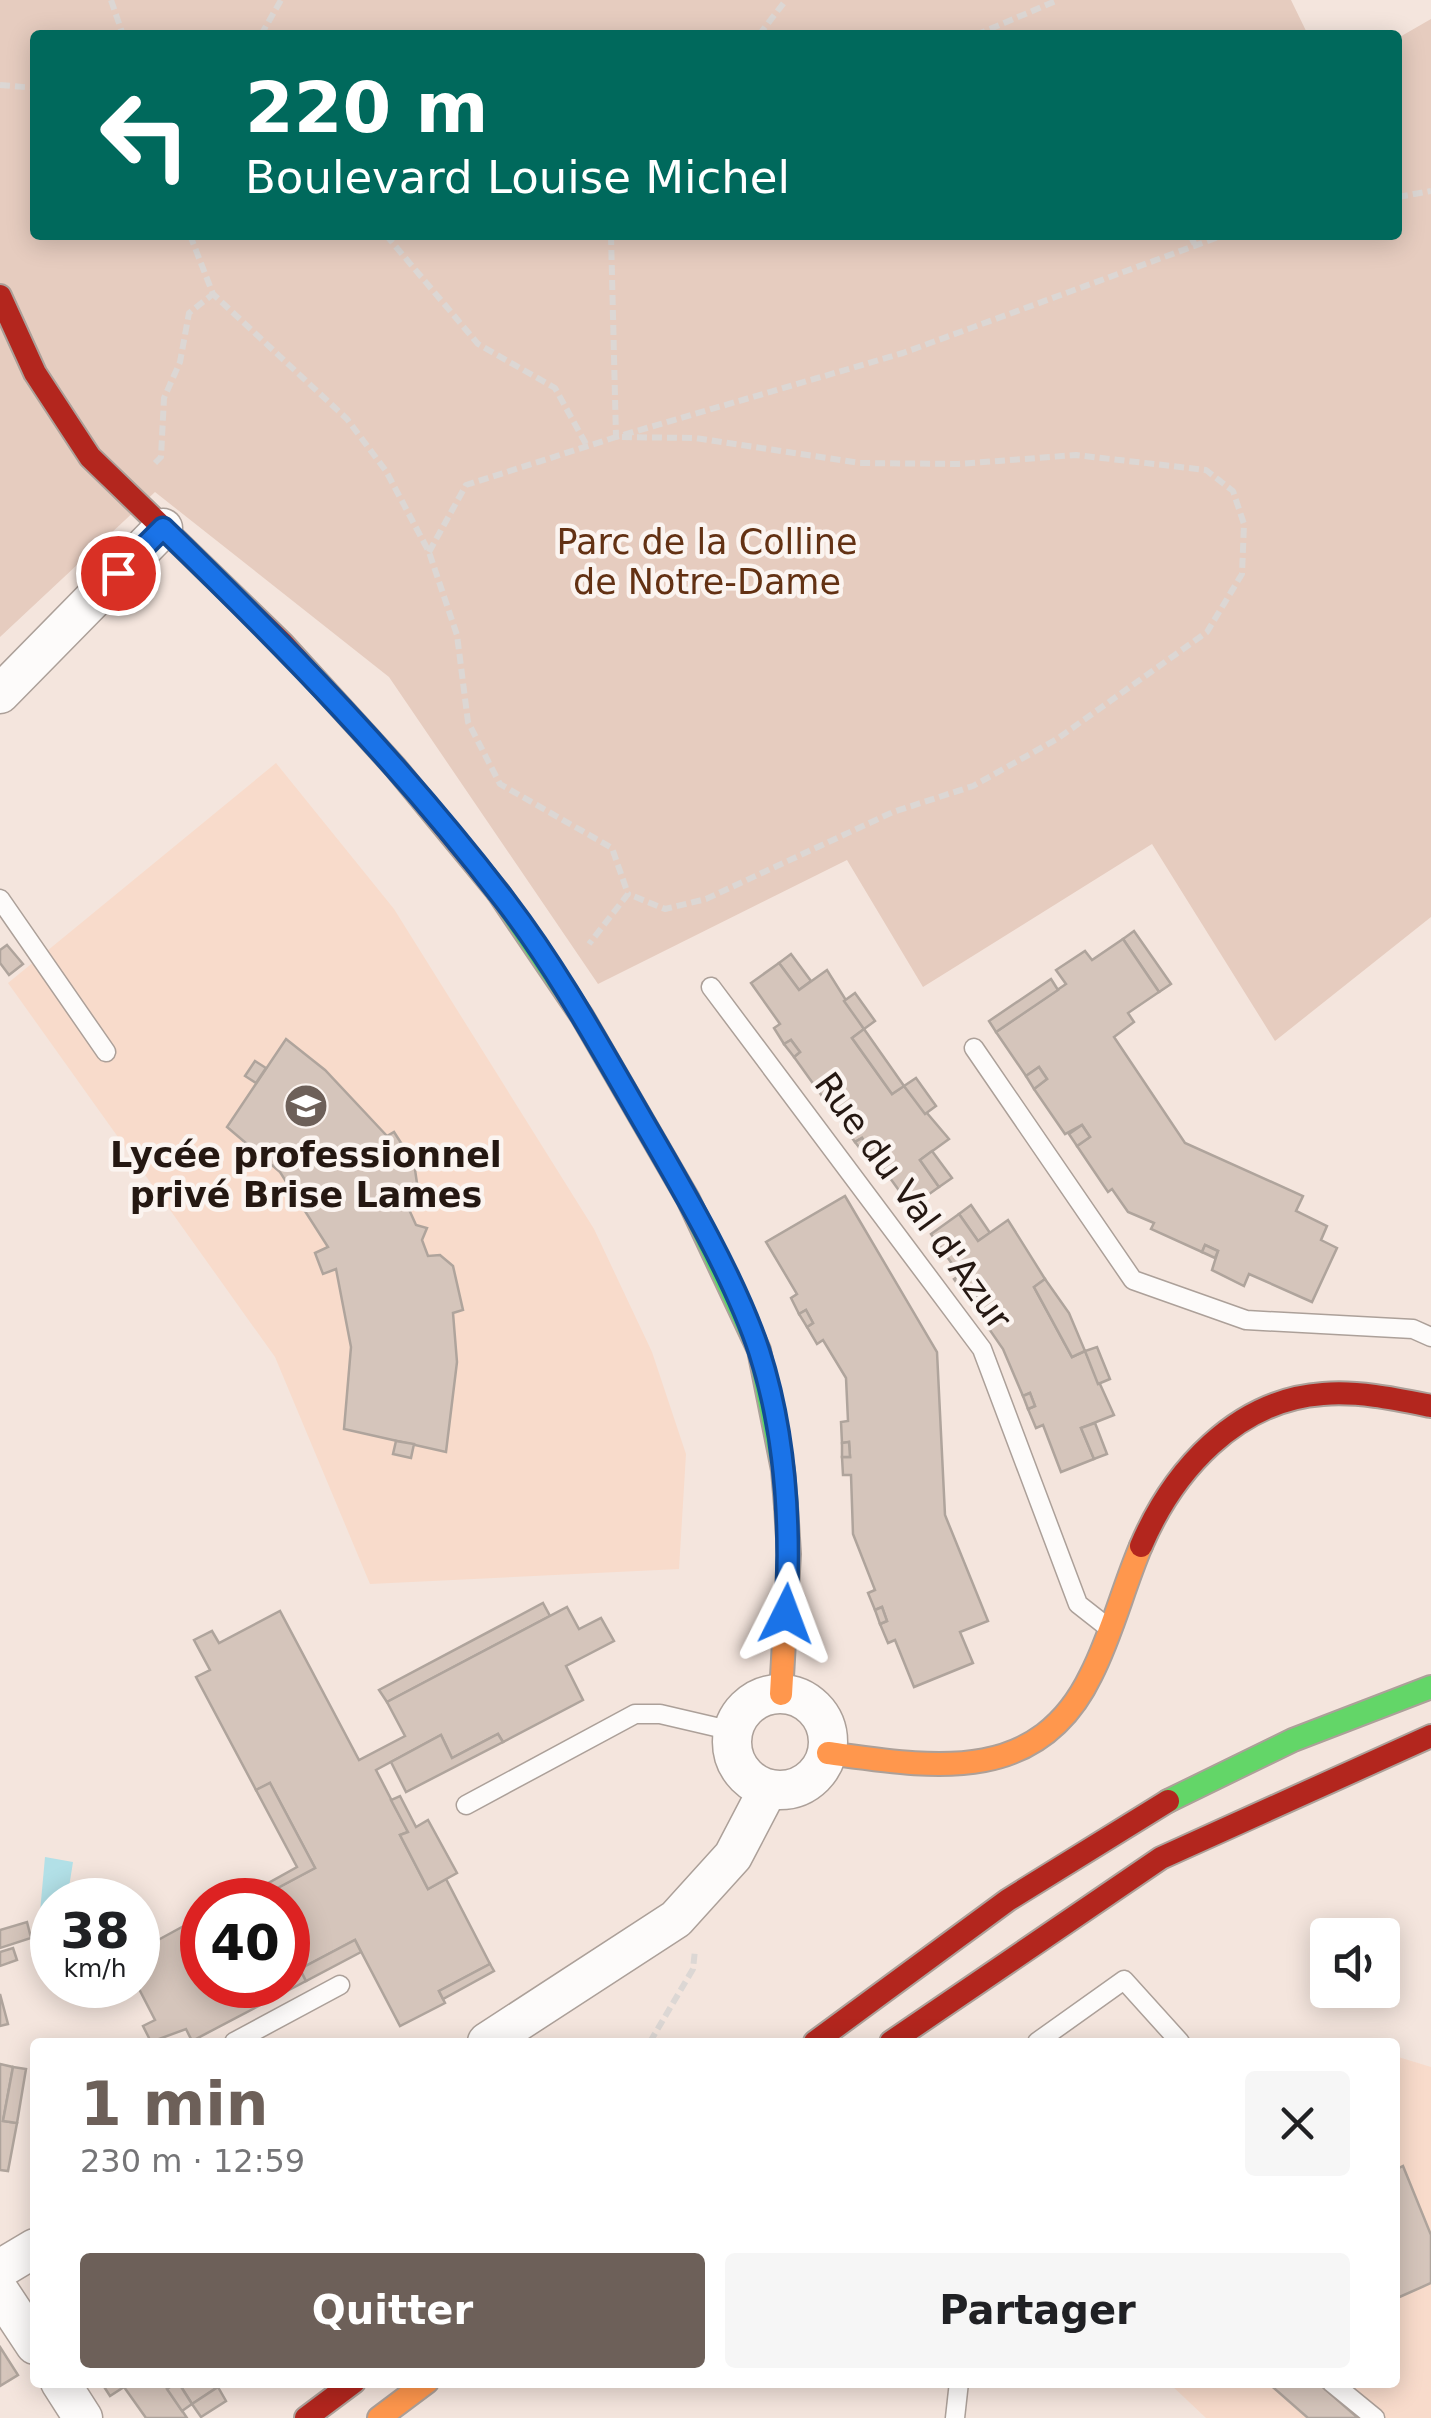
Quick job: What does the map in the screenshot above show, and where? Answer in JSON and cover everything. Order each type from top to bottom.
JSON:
[{"type":"street","points":[[0,296],[35,373],[90,457],[282,643],[395,767],[508,904],[688,1199],[759,1350],[783,1470],[789,1554],[781,1694]]},
{"type":"street","points":[[0,694],[163,528]]},
{"type":"street","points":[[828,1753],[936,1766],[1023,1750],[1063,1722],[1095,1674],[1146,1524],[1173,1480],[1244,1419],[1309,1394],[1375,1396],[1431,1406]]},
{"type":"street","points":[[821,2038],[1074,1856],[1228,1770],[1348,1715],[1431,1687]]},
{"type":"street","points":[[781,1694],[795,1696],[818,1712],[825,1725],[828,1753],[812,1780],[798,1788],[768,1789],[743,1773],[736,1760],[733,1731],[738,1719],[756,1701],[781,1694]]},
{"type":"street","points":[[897,2038],[1161,1858],[1431,1736]]},
{"type":"street","points":[[493,2038],[676,1919],[733,1856],[768,1789]]},
{"type":"street","points":[[0,2269],[30,2251]]},
{"type":"street","points":[[0,2292],[30,2337]]},
{"type":"street","points":[[64,2388],[83,2418]]},
{"type":"street","points":[[306,2418],[346,2388]]},
{"type":"street","points":[[379,2418],[419,2388]]},
{"type":"lane","points":[[0,899],[106,1052]]},
{"type":"lane","name":"Rue du Val d'Azur","points":[[710,987],[982,1349],[1078,1604],[1110,1629]]},
{"type":"lane","points":[[974,1048],[1133,1280],[1246,1320],[1413,1329],[1431,1337]]},
{"type":"lane","points":[[466,1804],[635,1714],[660,1714],[733,1731]]},
{"type":"lane","points":[[1043,2038],[1124,1980],[1176,2038]]},
{"type":"lane","points":[[241,2038],[340,1985]]},
{"type":"lane","points":[[838,2038],[849,2018]]},
{"type":"lane","points":[[955,2418],[958,2388]]},
{"type":"lane","points":[[1339,2388],[1375,2418]]},
{"type":"path","points":[[111,0],[121,30]]},
{"type":"path","points":[[264,30],[280,0]]},
{"type":"path","points":[[763,30],[786,0]]},
{"type":"path","points":[[988,30],[1058,0]]},
{"type":"path","points":[[0,85],[30,88]]},
{"type":"path","points":[[1402,196],[1431,191]]},
{"type":"path","points":[[192,240],[213,294],[347,419],[386,470],[429,552],[457,634],[468,722],[500,784],[612,848],[628,894],[665,910],[706,899],[894,812],[973,786],[1056,739],[1207,632],[1242,574],[1244,524],[1233,490],[1206,470],[1076,455],[958,464],[860,463],[695,438],[616,437]]},
{"type":"path","points":[[390,240],[478,344],[555,388],[586,444]]},
{"type":"path","points":[[611,240],[616,437]]},
{"type":"path","points":[[1192,240],[1195,245]]},
{"type":"path","points":[[429,552],[466,486],[586,444],[903,353],[1210,240]]},
{"type":"path","points":[[125,491],[161,457],[164,398],[180,362],[189,312],[213,294]]},
{"type":"path","points":[[559,982],[628,894]]},
{"type":"path","points":[[652,2038],[693,1969],[695,1948],[676,1919]]},
{"type":"shaded area","name":"Lycée professionnel privé Brise Lames","points":[[276,763],[394,909],[594,1229],[652,1352],[686,1454],[679,1569],[370,1584],[275,1357],[8,983]]},
{"type":"shaded area","points":[[1400,2058],[1431,2067],[1431,2418],[1206,2418],[1174,2388],[1400,2388]]},
{"type":"green space","name":"Parc de la Colline de Notre-Dame","points":[[0,0],[1291,0],[1306,30],[30,30],[30,240],[1402,240],[1402,36],[1431,19],[1431,917],[1275,1041],[1152,844],[923,987],[847,860],[598,984],[389,677],[155,492],[0,637]]},
{"type":"water","points":[[45,1857],[73,1862],[70,1878],[43,1878]]},
{"type":"building","points":[[1134,931],[1171,984],[1159,992],[1123,939]]},
{"type":"building","points":[[1123,939],[1159,992],[1128,1013],[1134,1022],[1114,1037],[1185,1143],[1303,1196],[1296,1211],[1327,1226],[1321,1240],[1337,1248],[1312,1302],[1249,1274],[1244,1286],[1212,1270],[1218,1251],[1205,1245],[1202,1252],[1151,1229],[1154,1223],[1128,1212],[1112,1189],[1108,1192],[1077,1146],[1090,1137],[1082,1125],[1065,1134],[1034,1089],[1047,1079],[1039,1067],[1026,1076],[996,1032],[1066,984],[1056,970],[1085,951],[1092,960]]},
{"type":"building","points":[[7,945],[23,964],[9,975],[0,963],[0,950]]},
{"type":"building","points":[[791,954],[811,981],[799,990],[779,963]]},
{"type":"building","points":[[779,963],[799,990],[827,970],[864,1029],[852,1038],[892,1094],[904,1086],[949,1139],[920,1160],[939,1187],[911,1207],[882,1167],[876,1171],[864,1154],[870,1150],[862,1138],[855,1142],[794,1057],[800,1052],[791,1040],[784,1044],[774,1028],[780,1024],[751,983]]},
{"type":"building","points":[[1051,979],[1058,990],[996,1032],[989,1021]]},
{"type":"building","points":[[855,993],[875,1021],[864,1029],[844,1001]]},
{"type":"building","points":[[864,1029],[904,1086],[892,1094],[852,1038]]},
{"type":"building","points":[[286,1039],[325,1070],[387,1136],[394,1132],[414,1163],[417,1183],[403,1196],[416,1225],[427,1228],[422,1240],[428,1256],[440,1255],[453,1266],[463,1310],[453,1313],[457,1362],[446,1452],[344,1429],[351,1347],[336,1269],[323,1274],[315,1253],[328,1247],[280,1172],[227,1127]]},
{"type":"building","points":[[791,1040],[800,1052],[794,1057],[784,1044]]},
{"type":"building","points":[[255,1061],[266,1068],[256,1083],[245,1076]]},
{"type":"building","points":[[1039,1067],[1047,1079],[1034,1089],[1026,1076]]},
{"type":"building","points":[[916,1078],[936,1106],[925,1114],[904,1086]]},
{"type":"building","points":[[1082,1125],[1090,1137],[1077,1146],[1069,1134]]},
{"type":"building","points":[[862,1138],[870,1150],[864,1154],[855,1142]]},
{"type":"building","points":[[932,1151],[952,1178],[939,1187],[920,1160]]},
{"type":"building","points":[[845,1196],[937,1352],[945,1515],[988,1621],[960,1632],[973,1663],[914,1687],[895,1640],[888,1643],[880,1624],[887,1621],[882,1607],[875,1610],[868,1593],[875,1590],[853,1534],[851,1475],[843,1475],[842,1457],[850,1457],[849,1442],[842,1443],[841,1422],[848,1421],[846,1378],[823,1340],[817,1344],[807,1327],[813,1323],[806,1310],[799,1314],[791,1298],[797,1294],[766,1242]]},
{"type":"building","points":[[971,1205],[990,1233],[978,1241],[959,1214]]},
{"type":"building","points":[[959,1214],[978,1241],[1008,1220],[1045,1279],[1034,1287],[1072,1357],[1085,1351],[1114,1415],[1081,1428],[1094,1459],[1061,1472],[1043,1425],[1036,1428],[1028,1409],[1035,1406],[1030,1393],[1023,1396],[1003,1349],[974,1307],[980,1303],[972,1291],[966,1296],[954,1279],[960,1275],[931,1234]]},
{"type":"building","points":[[1205,1245],[1218,1251],[1215,1258],[1202,1252]]},
{"type":"building","points":[[1045,1279],[1069,1313],[1085,1351],[1072,1357],[1034,1287]]},
{"type":"building","points":[[972,1291],[980,1303],[974,1307],[966,1296]]},
{"type":"building","points":[[806,1310],[813,1323],[807,1327],[799,1314]]},
{"type":"building","points":[[1097,1347],[1110,1379],[1098,1384],[1085,1351]]},
{"type":"building","points":[[1030,1393],[1035,1406],[1028,1409],[1023,1396]]},
{"type":"building","points":[[1095,1423],[1107,1454],[1094,1459],[1081,1428]]},
{"type":"building","points":[[396,1441],[414,1444],[411,1458],[393,1454]]},
{"type":"building","points":[[849,1442],[850,1457],[842,1457],[842,1443]]},
{"type":"building","points":[[543,1603],[550,1616],[387,1702],[379,1690]]},
{"type":"building","points":[[567,1607],[579,1629],[601,1618],[614,1641],[566,1666],[583,1700],[503,1742],[498,1734],[452,1758],[441,1735],[376,1770],[408,1832],[400,1835],[428,1889],[446,1879],[490,1964],[439,1991],[445,2003],[400,2026],[355,1940],[310,1964],[310,1878],[296,1878],[315,1868],[270,1783],[256,1790],[196,1677],[210,1670],[194,1640],[212,1631],[219,1643],[280,1611],[359,1760],[405,1736],[387,1702]]},
{"type":"building","points":[[882,1607],[887,1621],[880,1624],[875,1610]]},
{"type":"building","points":[[498,1734],[503,1742],[406,1792],[391,1762],[441,1735],[452,1758]]},
{"type":"building","points":[[270,1783],[315,1868],[296,1878],[277,1878],[297,1867],[256,1790]]},
{"type":"building","points":[[400,1796],[416,1827],[428,1820],[457,1873],[428,1889],[400,1835],[408,1832],[391,1800]]},
{"type":"building","points":[[27,1922],[30,1938],[0,1948],[0,1930]]},
{"type":"building","points":[[180,1928],[180,2008],[255,2008],[198,2038],[190,2038],[186,2029],[162,2038],[149,2038],[143,2026],[155,2020],[149,2008],[160,2008],[160,1939]]},
{"type":"building","points":[[355,1940],[361,1952],[310,1979],[310,1964]]},
{"type":"building","points":[[13,1948],[17,1960],[0,1966],[0,1952]]},
{"type":"building","points":[[490,1964],[494,1971],[443,1999],[439,1991]]},
{"type":"building","points":[[0,1994],[8,2024],[0,2026]]},
{"type":"building","points":[[0,2064],[13,2067],[3,2121],[17,2123],[8,2171],[0,2170]]},
{"type":"building","points":[[13,2067],[26,2069],[17,2123],[3,2121]]},
{"type":"building","points":[[1403,2166],[1431,2235],[1431,2283],[1400,2297]]},
{"type":"building","points":[[0,2347],[18,2375],[0,2386]]},
{"type":"building","points":[[105,2388],[122,2388],[110,2396]]},
{"type":"building","points":[[125,2388],[167,2388],[187,2418],[146,2418]]},
{"type":"building","points":[[182,2388],[216,2388],[192,2404]]},
{"type":"building","points":[[182,2388],[192,2404],[182,2411],[167,2389]]},
{"type":"building","points":[[216,2388],[226,2401],[201,2417],[192,2404]]},
{"type":"building","points":[[1274,2388],[1324,2388],[1358,2418],[1308,2418]]},
{"type":"traffic: fast","points":[[498,892],[582,1016],[688,1199],[759,1350],[783,1470],[786,1506]]},
{"type":"traffic: fast","points":[[1168,1801],[1293,1740],[1431,1687]]},
{"type":"traffic: slow","points":[[781,1694],[789,1554],[786,1506]]},
{"type":"traffic: slow","points":[[828,1753],[942,1764],[1011,1753],[1042,1736],[1068,1711],[1091,1675],[1141,1546]]},
{"type":"traffic: slow","points":[[379,2418],[419,2388]]},
{"type":"traffic: jam","points":[[0,296],[35,373],[90,457],[282,643],[395,767],[498,892]]},
{"type":"traffic: jam","points":[[1141,1546],[1154,1518],[1190,1467],[1211,1444],[1262,1410],[1292,1399],[1337,1393],[1431,1406]]},
{"type":"traffic: jam","points":[[897,2038],[1161,1858],[1431,1736]]},
{"type":"traffic: jam","points":[[820,2038],[1008,1900],[1168,1801]]},
{"type":"traffic: jam","points":[[306,2418],[346,2388]]},
{"type":"place","name":"Lycée professionnel privé Brise Lames","points":[[306,1106]]},
{"type":"route","points":[[118,573],[163,528],[282,643],[395,767],[508,904],[582,1016],[688,1199],[759,1350],[783,1470],[789,1554],[786,1614]]}]
